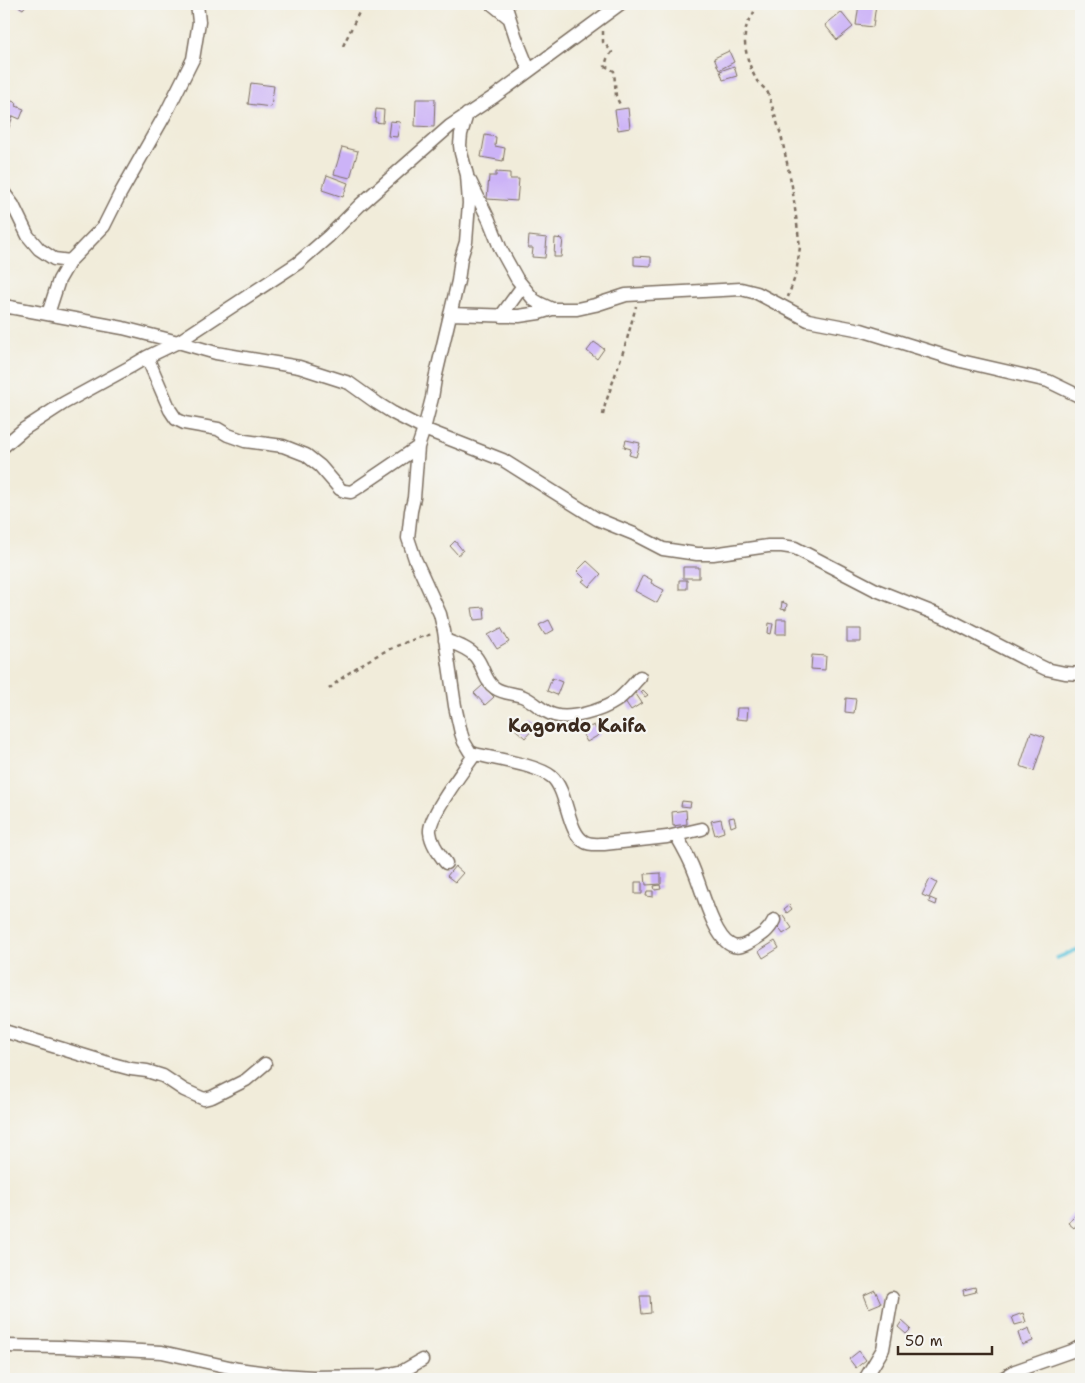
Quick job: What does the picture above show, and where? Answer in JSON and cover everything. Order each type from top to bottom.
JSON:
[{"type":"street","points":[[48,314],[59,280],[70,261],[104,226],[166,113],[193,59],[199,22],[197,4]]},
{"type":"street","points":[[492,4],[508,18]]},
{"type":"street","points":[[505,4],[508,18],[529,70]]},
{"type":"street","points":[[4,446],[24,429],[64,403],[178,342],[298,263],[360,205],[450,126],[495,96],[620,4]]},
{"type":"street","points":[[467,114],[460,145],[467,174],[508,265],[522,287],[534,300],[552,309]]},
{"type":"street","points":[[467,174],[469,203],[466,242],[424,429],[418,448],[414,498],[408,538],[415,559],[440,614],[455,706],[464,742],[470,752],[475,754],[528,766],[547,773],[559,786],[576,832],[585,843],[604,844],[676,835],[702,829]]},
{"type":"street","points":[[4,193],[28,236],[39,249],[54,259],[70,261]]},
{"type":"street","points":[[501,316],[522,287]]},
{"type":"street","points":[[450,314],[519,316],[552,309],[577,309],[626,295],[741,289],[757,293],[808,320],[860,330],[954,359],[1048,381],[1081,397]]},
{"type":"street","points":[[4,306],[123,328],[216,353],[299,367],[349,384],[377,403],[424,429],[503,460],[597,519],[663,549],[697,554],[713,554],[768,546],[795,548],[876,590],[944,618],[1046,669],[1081,674]]},
{"type":"street","points":[[147,357],[170,410],[176,419],[184,423],[218,429],[245,441],[283,446],[306,455],[320,466],[340,489],[344,491],[351,492],[418,448]]},
{"type":"street","points":[[445,636],[476,656],[487,679],[496,689],[522,696],[554,715],[584,714],[615,702],[640,677]]},
{"type":"street","points":[[446,864],[436,850],[430,834],[430,826],[436,810],[475,754]]},
{"type":"street","points":[[676,835],[687,854],[706,906],[720,935],[726,942],[732,946],[744,946],[771,927],[774,920]]},
{"type":"street","points":[[4,1031],[105,1062],[163,1076],[184,1090],[204,1099],[246,1080],[266,1064]]},
{"type":"street","points":[[865,1379],[883,1349],[892,1298]]},
{"type":"street","points":[[4,1346],[162,1352],[238,1369],[313,1377],[382,1376],[403,1371],[422,1360]]},
{"type":"street","points":[[1002,1379],[1015,1371],[1081,1346]]},
{"type":"path","points":[[343,46],[363,4]]},
{"type":"path","points":[[756,4],[756,11],[748,22],[745,32],[746,46],[749,62],[758,83],[768,92],[781,135],[792,186],[800,247],[796,274],[784,307]]},
{"type":"path","points":[[605,14],[603,42],[612,52],[605,66],[614,71],[616,96],[621,107]]},
{"type":"path","points":[[603,415],[632,323],[637,295]]},
{"type":"path","points":[[329,689],[338,681],[382,653],[413,639],[445,636]]},
{"type":"building","points":[[15,4],[27,4],[23,9]]},
{"type":"building","points":[[859,4],[876,4],[873,27],[856,25]]},
{"type":"building","points":[[841,12],[853,27],[837,40],[825,25]]},
{"type":"building","points":[[729,51],[734,62],[719,70],[714,58]]},
{"type":"building","points":[[734,66],[737,76],[723,80],[720,71]]},
{"type":"building","points":[[251,83],[274,86],[271,107],[248,104]]},
{"type":"building","points":[[4,98],[17,103],[16,106],[24,109],[20,119],[13,116],[8,130],[4,129]]},
{"type":"building","points":[[416,99],[435,99],[434,127],[415,126]]},
{"type":"building","points":[[628,108],[630,128],[618,130],[615,110]]},
{"type":"building","points":[[376,109],[384,110],[383,123],[375,122]]},
{"type":"building","points":[[390,121],[400,122],[397,137],[388,136]]},
{"type":"building","points":[[485,135],[496,137],[495,146],[505,148],[503,161],[481,157]]},
{"type":"building","points":[[342,147],[358,151],[350,178],[334,174]]},
{"type":"building","points":[[496,172],[510,173],[510,179],[519,179],[517,201],[487,199],[489,176],[496,176]]},
{"type":"building","points":[[327,175],[348,183],[343,197],[322,190]]},
{"type":"building","points":[[529,236],[547,238],[545,258],[532,257],[533,248],[528,248]]},
{"type":"building","points":[[555,238],[563,239],[561,257],[554,257]]},
{"type":"building","points":[[634,256],[651,257],[651,266],[634,265]]},
{"type":"building","points":[[594,342],[604,349],[597,359],[587,351]]},
{"type":"building","points":[[626,440],[640,443],[636,457],[629,455],[631,449],[624,447]]},
{"type":"building","points":[[455,541],[463,551],[458,555],[450,546]]},
{"type":"building","points":[[587,561],[601,574],[589,587],[582,581],[585,579],[577,571]]},
{"type":"building","points":[[683,567],[699,567],[699,578],[683,578]]},
{"type":"building","points":[[643,575],[652,580],[651,583],[664,590],[657,603],[635,591]]},
{"type":"building","points":[[679,580],[687,580],[687,589],[679,589]]},
{"type":"building","points":[[782,602],[787,604],[786,610],[781,609]]},
{"type":"building","points":[[484,607],[485,619],[474,620],[472,608]]},
{"type":"building","points":[[777,619],[786,619],[786,634],[776,634]]},
{"type":"building","points":[[549,620],[554,630],[545,635],[539,625]]},
{"type":"building","points":[[769,623],[773,624],[771,634],[768,633]]},
{"type":"building","points":[[501,628],[509,642],[497,649],[488,635]]},
{"type":"building","points":[[847,629],[861,629],[861,642],[847,642]]},
{"type":"building","points":[[812,655],[826,656],[825,670],[811,669]]},
{"type":"building","points":[[552,678],[562,682],[557,695],[547,691]]},
{"type":"building","points":[[483,685],[494,697],[485,705],[474,693]]},
{"type":"building","points":[[643,690],[648,695],[645,697],[641,692]]},
{"type":"building","points":[[634,691],[642,703],[631,710],[623,698]]},
{"type":"building","points":[[846,698],[856,699],[854,713],[845,712]]},
{"type":"building","points":[[737,708],[748,708],[747,720],[736,719]]},
{"type":"building","points":[[527,720],[535,727],[525,738],[515,729],[519,724],[521,726]]},
{"type":"building","points":[[594,725],[599,735],[587,742],[581,731]]},
{"type":"building","points":[[1031,732],[1045,737],[1034,771],[1020,766]]},
{"type":"building","points":[[682,801],[691,802],[690,807],[681,806]]},
{"type":"building","points":[[686,810],[687,824],[673,826],[672,812]]},
{"type":"building","points":[[734,817],[736,825],[731,827],[729,818]]},
{"type":"building","points":[[721,819],[724,832],[715,835],[711,821]]},
{"type":"building","points":[[455,866],[463,873],[455,882],[447,876]]},
{"type":"building","points":[[661,873],[661,884],[646,885],[645,874]]},
{"type":"building","points":[[930,879],[937,883],[929,898],[922,895]]},
{"type":"building","points":[[635,882],[642,882],[642,894],[635,894]]},
{"type":"building","points":[[660,885],[661,889],[655,890],[654,886]]},
{"type":"building","points":[[647,891],[653,891],[653,897],[646,896]]},
{"type":"building","points":[[930,898],[937,901],[936,905],[929,902]]},
{"type":"building","points":[[789,905],[792,909],[787,913],[784,909]]},
{"type":"building","points":[[783,915],[792,928],[783,934],[774,921]]},
{"type":"building","points":[[775,941],[779,948],[763,958],[759,951]]},
{"type":"building","points":[[1077,1212],[1081,1219],[1074,1228],[1068,1223]]},
{"type":"building","points":[[975,1287],[976,1292],[964,1295],[963,1290]]},
{"type":"building","points":[[875,1290],[881,1303],[869,1308],[864,1295]]},
{"type":"building","points":[[640,1296],[650,1296],[651,1313],[642,1314]]},
{"type":"building","points":[[1023,1313],[1026,1322],[1015,1325],[1012,1317]]},
{"type":"building","points":[[902,1321],[911,1329],[906,1334],[898,1327]]},
{"type":"building","points":[[1029,1328],[1033,1341],[1022,1345],[1018,1333]]},
{"type":"building","points":[[859,1351],[866,1360],[856,1368],[849,1359]]},
{"type":"waterway","points":[[1057,958],[1081,948]]},
{"type":"district","name":"Kagondo Kaifa","points":[[577,726]]}]
